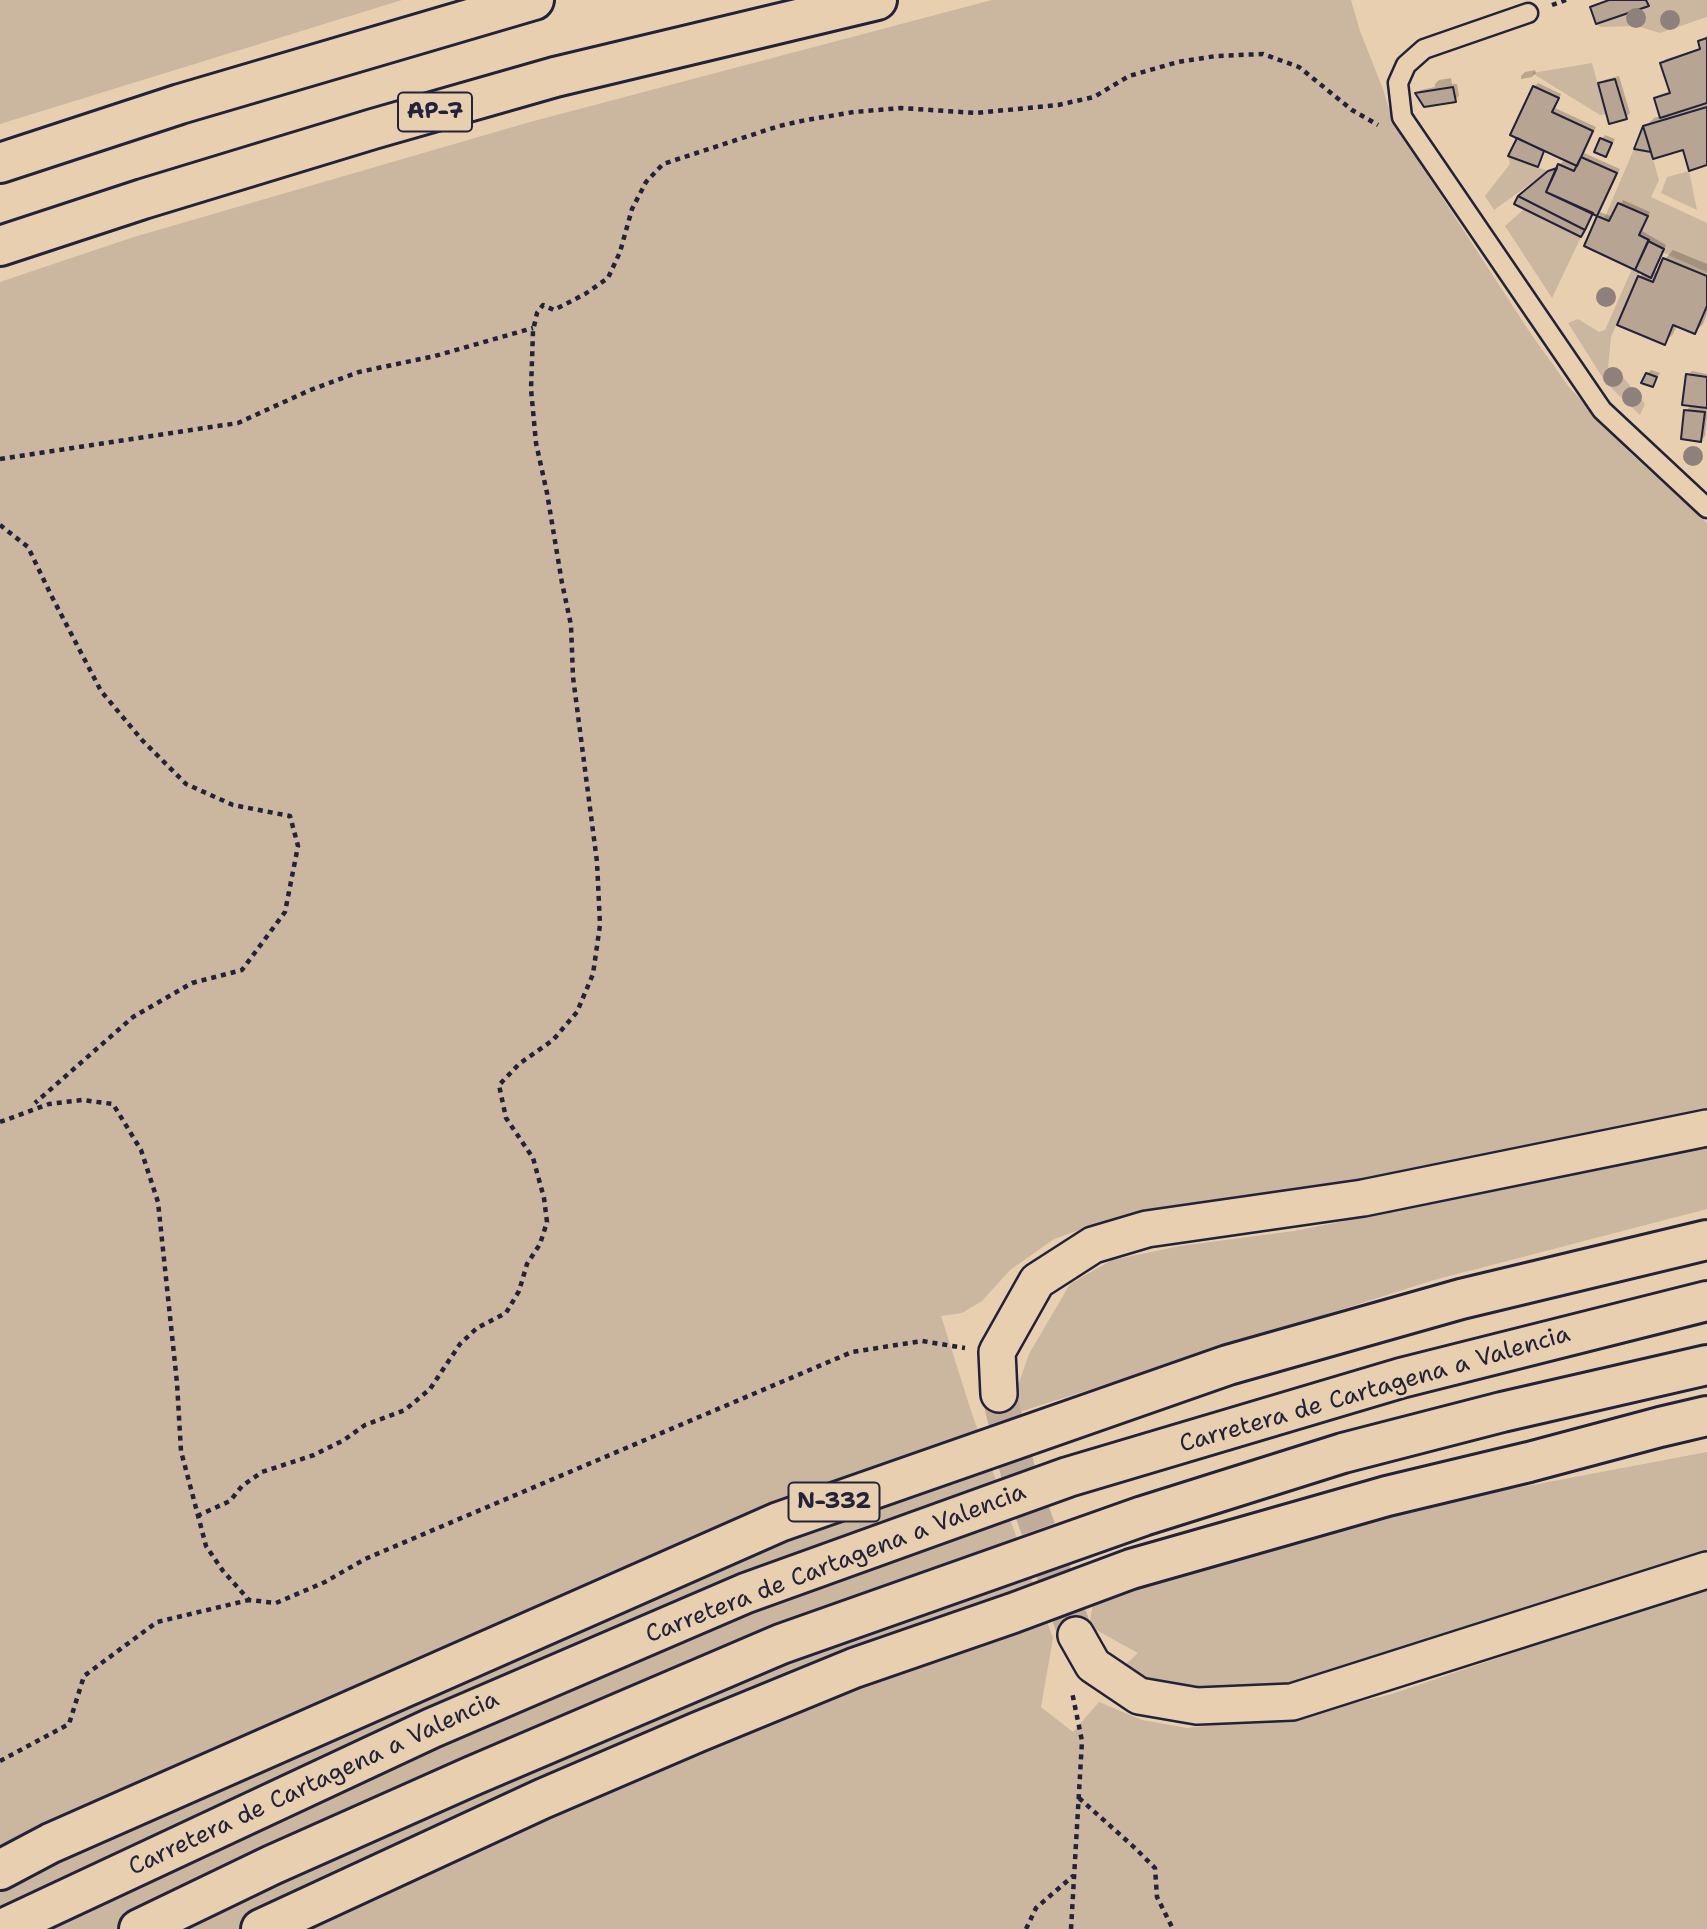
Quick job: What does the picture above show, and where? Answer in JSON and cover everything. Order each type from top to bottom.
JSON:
[{"type":"highway","points":[[0,163],[180,104],[534,0]]},
{"type":"highway","name":"AP-7","points":[[0,246],[143,199],[555,77],[877,0]]},
{"type":"highway","name":"N-332","points":[[0,1870],[64,1838],[779,1522],[1228,1365],[1461,1299],[1707,1240]]},
{"type":"highway","name":"Carretera de Cartagena a Valencia","points":[[2,1929],[432,1728],[746,1593],[1068,1477],[1401,1378],[1707,1301]]},
{"type":"highway","points":[[139,1929],[272,1865],[422,1798],[781,1644],[1143,1516],[1343,1453],[1707,1364]]},
{"type":"highway","points":[[261,1929],[542,1800],[698,1732],[854,1668],[1131,1569],[1387,1496],[1707,1416]]},
{"type":"street","points":[[999,1394],[997,1352],[1037,1281],[1093,1245],[1147,1229],[1363,1198],[1707,1128]]},
{"type":"street","points":[[1085,1650],[1139,1696],[1197,1706],[1292,1702],[1707,1570]]},
{"type":"lane","points":[[1528,13],[1424,49],[1406,65],[1398,83],[1402,117],[1602,410],[1707,508]]},
{"type":"path","points":[[197,1516],[230,1501],[242,1486],[262,1472],[314,1455],[344,1440],[365,1425],[405,1410],[430,1389],[460,1344],[477,1328],[506,1313],[519,1291],[527,1264],[540,1244],[547,1222],[544,1198],[533,1158],[506,1118],[499,1085],[519,1064],[553,1040],[577,1012],[593,974],[600,925],[597,862],[573,677],[571,625],[536,443],[531,389],[533,331],[537,313],[543,305],[554,310],[608,278],[620,253],[632,209],[646,182],[663,164],[806,120],[901,108],[976,113],[1058,105],[1094,97],[1129,76],[1178,62],[1216,56],[1263,54],[1298,67],[1352,110],[1395,135],[1418,139]]},
{"type":"path","points":[[0,459],[238,424],[308,391],[359,372],[435,356],[533,328]]},
{"type":"path","points":[[0,525],[28,547],[101,691],[142,740],[186,784],[233,805],[290,816],[298,846],[285,912],[242,970],[192,983],[133,1017],[35,1103]]},
{"type":"path","points":[[0,1122],[49,1104],[82,1100],[113,1104],[141,1150],[158,1202],[177,1383],[181,1451],[206,1546],[249,1601]]},
{"type":"path","points":[[0,1761],[69,1724],[84,1676],[157,1622],[249,1601],[276,1603],[325,1582],[365,1559],[852,1352],[922,1341],[997,1352]]},
{"type":"path","points":[[1071,1929],[1082,1741],[1071,1690],[1085,1650]]},
{"type":"path","points":[[1079,1798],[1155,1868],[1157,1897],[1172,1929]]},
{"type":"path","points":[[1026,1929],[1036,1908],[1074,1875]]},
{"type":"shaded area","points":[[0,0],[402,0],[0,124]]},
{"type":"shaded area","points":[[992,0],[1351,0],[1393,122],[1531,334],[1569,387],[1629,452],[1707,523],[1707,1112],[1404,1173],[1102,1222],[1054,1239],[1010,1270],[982,1301],[962,1313],[941,1316],[972,1414],[1053,1638],[1041,1707],[1073,1732],[1099,1702],[1142,1720],[1187,1728],[1313,1713],[1392,1694],[1640,1607],[1707,1588],[1707,1929],[0,1929],[0,282],[134,237],[530,122]]},
{"type":"shaded area","points":[[1646,0],[1707,0],[1707,17],[1660,33],[1637,26],[1601,27],[1596,24],[1648,5]]},
{"type":"shaded area","points":[[1592,63],[1606,114],[1600,115],[1532,73]]},
{"type":"shaded area","points":[[1634,149],[1651,152],[1659,180],[1651,197],[1707,223],[1707,272],[1662,252],[1648,239],[1639,235],[1647,216],[1618,203],[1609,221],[1604,219]]},
{"type":"shaded area","points":[[1508,156],[1548,171],[1494,210],[1485,196],[1510,164]]},
{"type":"shaded area","points":[[1689,171],[1697,210],[1661,193],[1667,177]]},
{"type":"shaded area","points":[[1524,209],[1581,237],[1552,298],[1505,226]]},
{"type":"shaded area","points":[[1632,269],[1640,272],[1611,337],[1608,368],[1619,372],[1645,404],[1640,415],[1606,383],[1568,323],[1578,319],[1599,332],[1605,330]]},
{"type":"shaded area","points":[[1707,1146],[1707,1209],[1434,1280],[1016,1413],[1014,1397],[1029,1354],[1070,1284],[1112,1260],[1180,1246],[1294,1231]]},
{"type":"shaded area","points":[[1707,1452],[1707,1554],[1399,1654],[1296,1682],[1228,1693],[1142,1680],[1125,1665],[1138,1653],[1089,1626],[1093,1604],[1211,1564],[1464,1498]]},
{"type":"building","points":[[1609,0],[1646,0],[1649,6],[1596,24],[1590,7]]},
{"type":"building","points":[[1707,38],[1707,103],[1660,118],[1654,98],[1670,93],[1660,63],[1700,49],[1698,41]]},
{"type":"building","points":[[1615,79],[1627,119],[1609,124],[1598,83]]},
{"type":"building","points":[[1533,86],[1559,98],[1552,112],[1593,131],[1577,166],[1510,135]]},
{"type":"building","points":[[1453,87],[1456,102],[1424,107],[1415,93]]},
{"type":"building","points":[[1707,107],[1707,165],[1689,171],[1683,150],[1653,159],[1643,126]]},
{"type":"building","points":[[1643,126],[1651,152],[1634,149]]},
{"type":"building","points":[[1517,138],[1544,151],[1538,167],[1508,156]]},
{"type":"building","points":[[1600,138],[1612,143],[1606,157],[1594,152]]},
{"type":"building","points":[[1581,157],[1617,173],[1597,216],[1546,192],[1558,164],[1574,171]]},
{"type":"building","points":[[1557,168],[1546,192],[1593,213],[1585,230],[1518,196],[1548,171]]},
{"type":"building","points":[[1518,196],[1585,230],[1581,237],[1514,204]]},
{"type":"building","points":[[1618,203],[1648,216],[1639,235],[1649,240],[1635,270],[1584,246],[1597,216],[1609,221]]},
{"type":"building","points":[[1648,241],[1664,249],[1651,278],[1635,270]]},
{"type":"building","points":[[1663,258],[1707,276],[1707,306],[1695,334],[1673,325],[1665,345],[1617,325],[1638,276],[1653,282]]},
{"type":"building","points":[[1646,373],[1657,377],[1653,387],[1641,383]]},
{"type":"building","points":[[1686,374],[1707,377],[1707,408],[1682,405]]},
{"type":"building","points":[[1684,410],[1705,412],[1701,442],[1681,439]]},
{"type":"tunnel","points":[[999,1394],[1018,1472],[1076,1635]]}]
